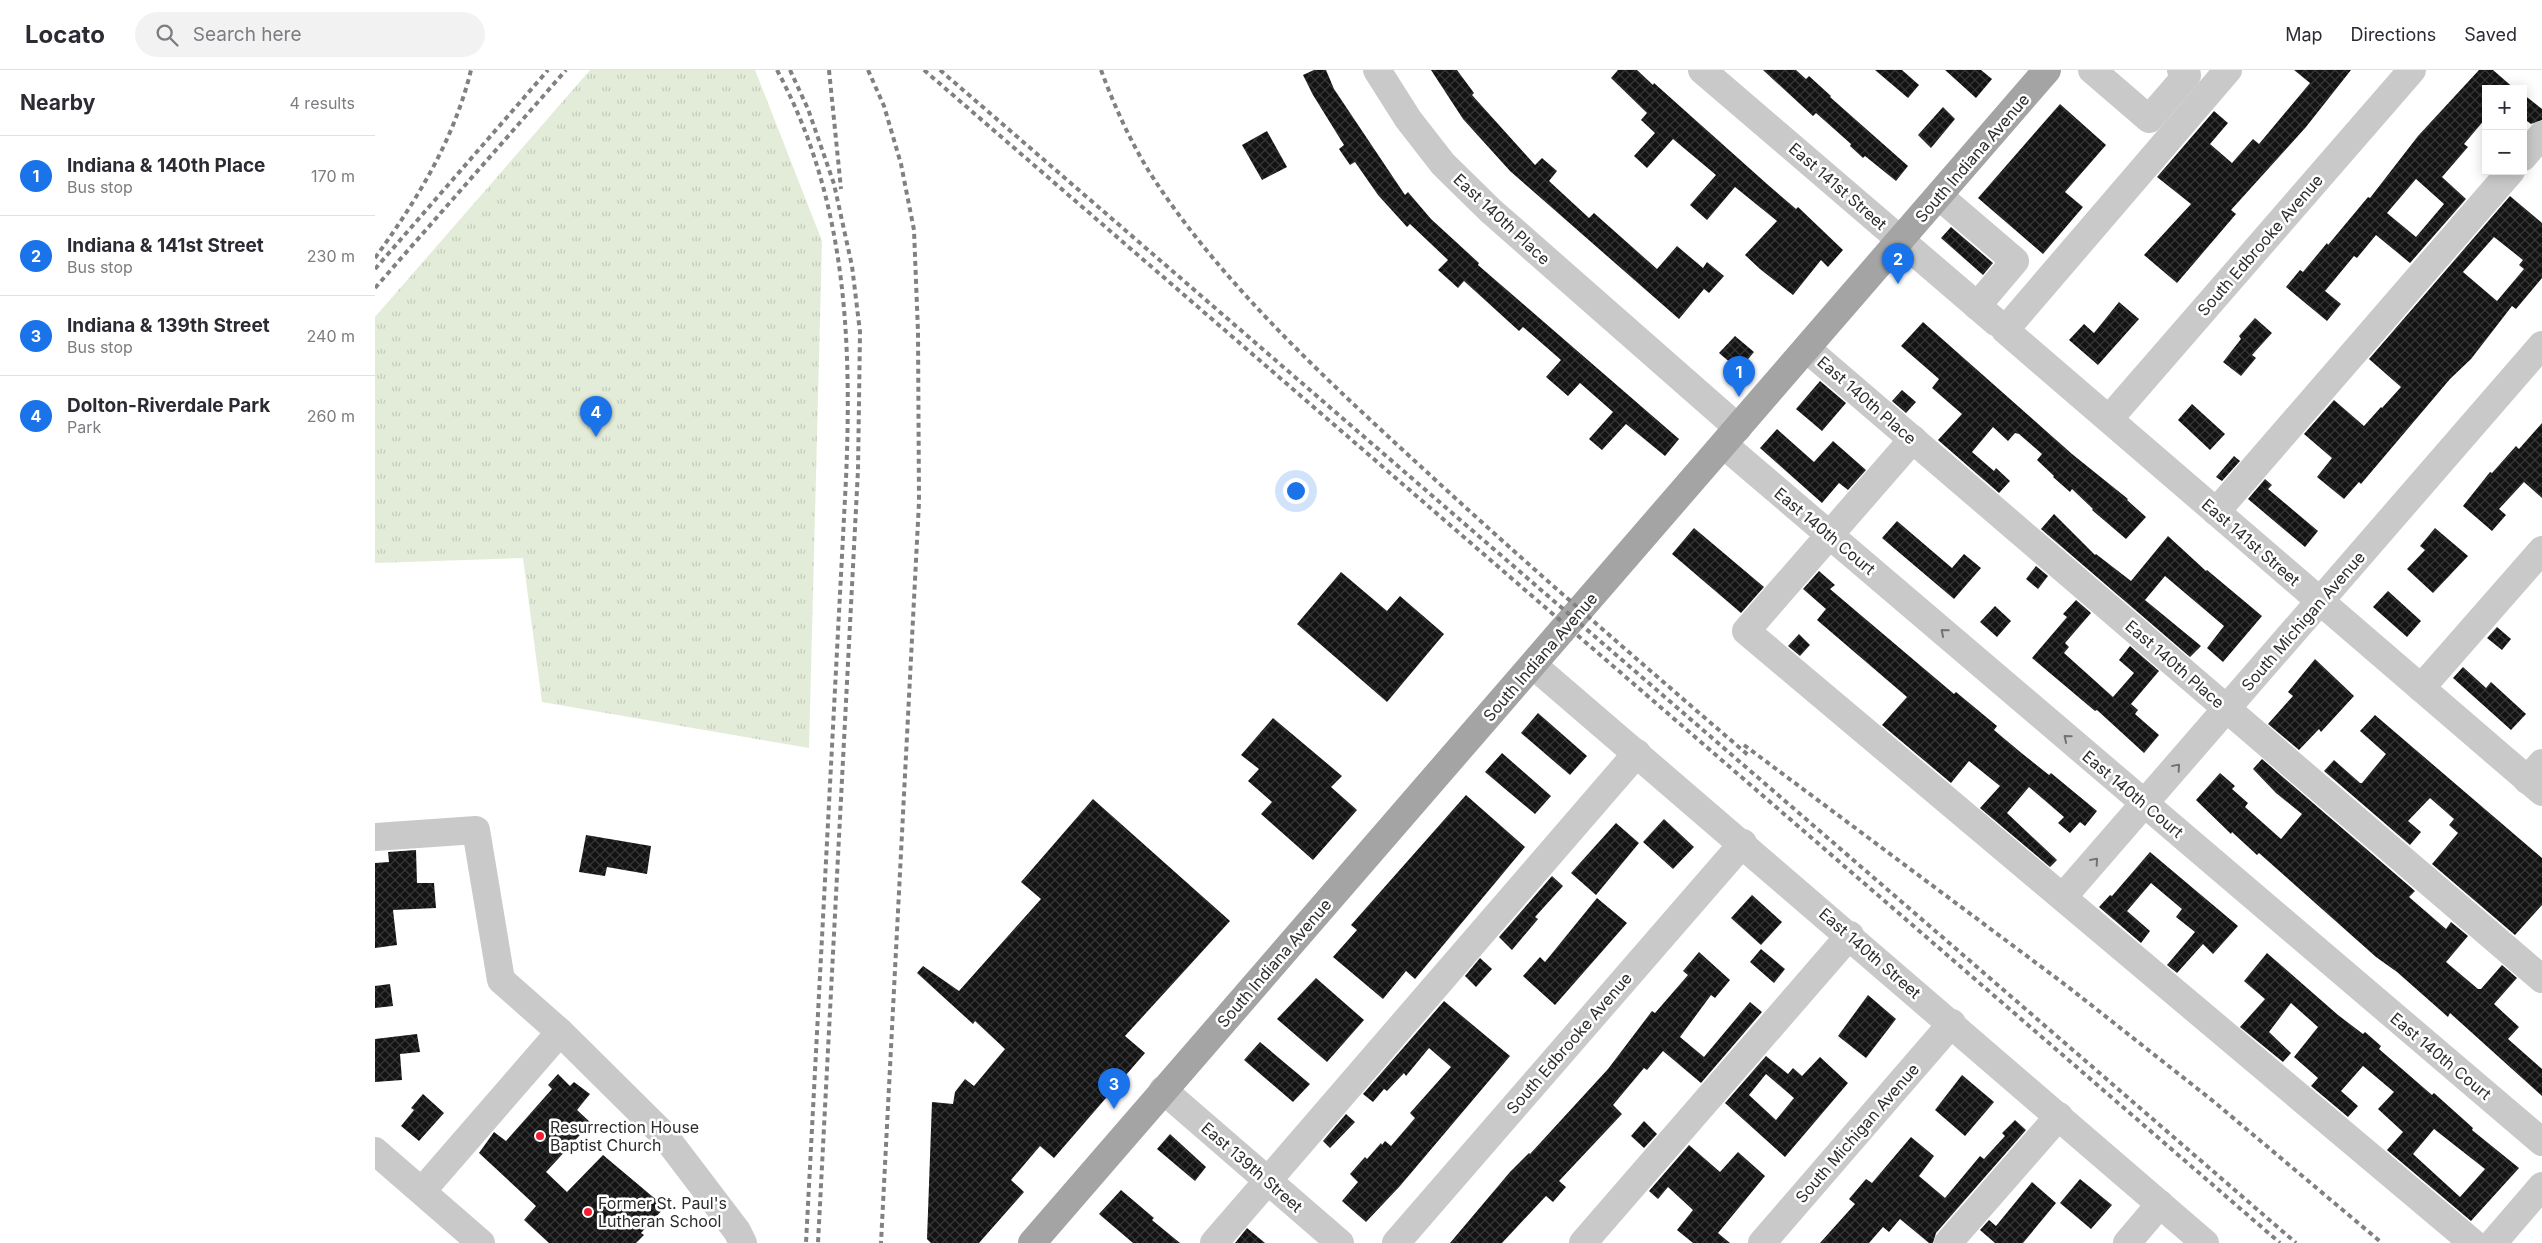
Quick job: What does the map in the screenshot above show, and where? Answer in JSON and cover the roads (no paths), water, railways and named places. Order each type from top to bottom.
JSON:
[{"type":"main road","name":"South Indiana Avenue","points":[[1032,1243],[1901,241],[2045,71]]},
{"type":"street","name":"East 140th Place","points":[[1377,70],[1409,119],[1443,164],[1731,437]]},
{"type":"street","name":"East 141st Street","points":[[1702,70],[2421,688],[2537,778]]},
{"type":"street","points":[[2092,70],[2149,119],[2187,76],[2181,70]]},
{"type":"street","points":[[1993,319],[2228,70]]},
{"type":"street","name":"South Edbrooke Avenue","points":[[2109,419],[2412,70]]},
{"type":"street","points":[[2527,152],[2542,135]]},
{"type":"street","points":[[2216,512],[2508,175]]},
{"type":"street","points":[[1939,196],[1967,219],[2013,263],[1993,319]]},
{"type":"street","name":"South Michigan Avenue","points":[[2063,898],[2542,345]]},
{"type":"street","name":"East 140th Place","points":[[1807,349],[2542,979]]},
{"type":"street","name":"East 140th Court","points":[[1731,437],[1829,535],[2542,1142]]},
{"type":"street","points":[[1913,439],[1746,631],[2473,1243]]},
{"type":"street","points":[[2421,688],[2542,550]]},
{"type":"street","name":"East 140th Street","points":[[1533,665],[1850,935],[2205,1243]]},
{"type":"street","points":[[1214,1243],[1637,753]]},
{"type":"street","points":[[375,837],[476,830],[501,980],[559,1032],[664,1135],[737,1231],[743,1243]]},
{"type":"street","name":"South Edbrooke Avenue","points":[[1396,1243],[1743,844]]},
{"type":"street","points":[[1583,1243],[1850,935]]},
{"type":"street","name":"South Michigan Avenue","points":[[1762,1243],[1952,1023]]},
{"type":"street","points":[[421,1191],[559,1032]]},
{"type":"street","name":"East 139th Street","points":[[1163,1090],[1340,1243]]},
{"type":"street","points":[[1948,1243],[2059,1116]]},
{"type":"street","points":[[375,1151],[481,1243]]},
{"type":"street","points":[[2493,1243],[2542,1186]]},
{"type":"street","points":[[2127,1243],[2160,1204]]},
{"type":"railway","points":[[375,258],[405,214],[444,145],[455,121],[471,70]]},
{"type":"railway","points":[[375,269],[548,70]]},
{"type":"railway","points":[[375,288],[566,70]]},
{"type":"railway","points":[[777,70],[800,119],[818,168],[831,218],[840,270],[845,321],[847,374],[846,479],[806,1243]]},
{"type":"railway","points":[[790,70],[808,109],[834,184],[852,266],[860,332],[858,470],[818,1243]]},
{"type":"railway","points":[[829,70],[841,189]]},
{"type":"railway","points":[[868,70],[884,106],[901,164],[914,230],[918,332],[919,502],[881,1243]]},
{"type":"railway","points":[[924,70],[2280,1243]]},
{"type":"railway","points":[[940,70],[2296,1243]]},
{"type":"railway","points":[[1101,70],[1123,123],[1150,173],[1178,214],[1244,294],[1354,405],[1468,510],[1748,755]]},
{"type":"railway","points":[[1744,745],[2067,986],[2213,1101],[2382,1243]]},
{"type":"place","name":"Indiana & 141st Street","points":[[1898,284]]},
{"type":"place","name":"Indiana & 140th Place","points":[[1739,397]]},
{"type":"place","name":"Dolton-Riverdale Park","points":[[596,437]]},
{"type":"place","name":"Indiana & 139th Street","points":[[1114,1109]]},
{"type":"place","name":"Resurrection House Baptist Church","points":[[540,1136]]},
{"type":"place","name":"Former St. Paul's Lutheran School","points":[[588,1212]]}]
